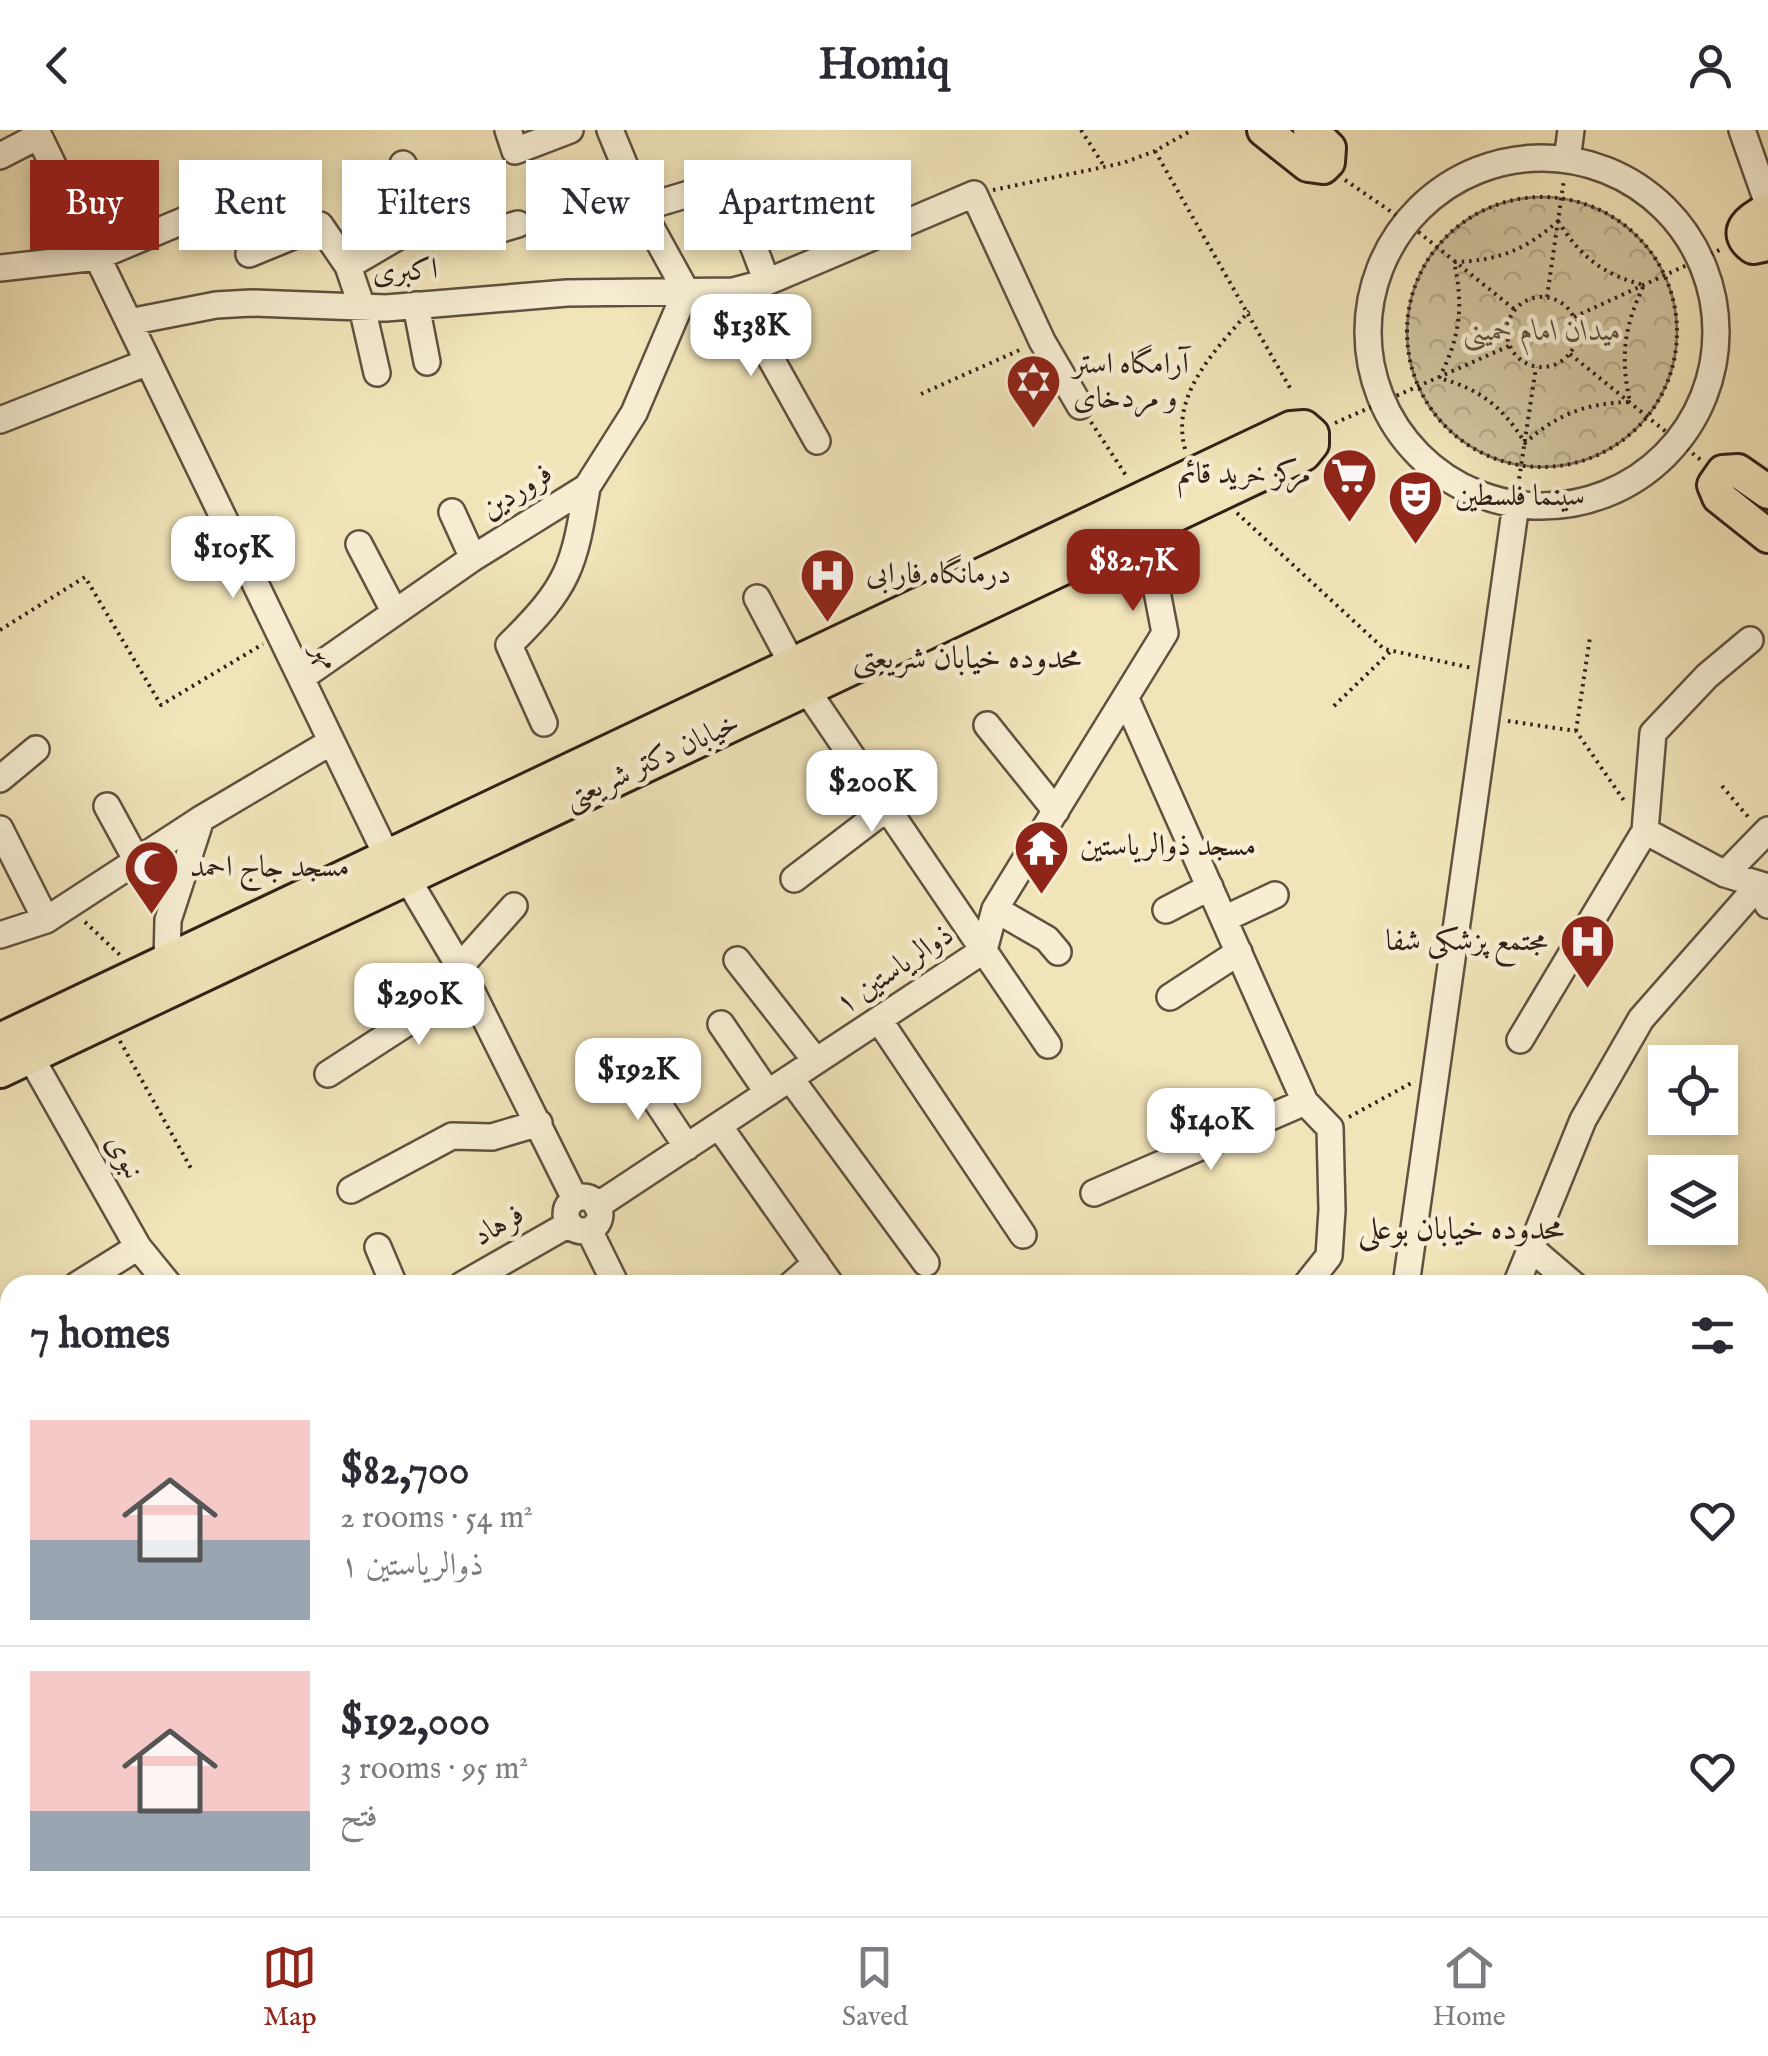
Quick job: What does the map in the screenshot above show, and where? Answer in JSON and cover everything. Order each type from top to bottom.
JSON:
[{"type":"main road","points":[[1264,130],[1312,147]]},
{"type":"main road","name":"خیابان دکتر شریعتی","points":[[15,1064],[109,1019],[397,867],[1302,439]]},
{"type":"main road","points":[[1741,488],[1768,536]]},
{"type":"main road","name":"خیابان دکتر شریعتی","points":[[0,1040],[153,967],[397,867]]},
{"type":"street","points":[[508,130],[515,150],[570,130]]},
{"type":"street","points":[[610,130],[622,160]]},
{"type":"street","points":[[1567,160],[1571,130]]},
{"type":"street","points":[[1742,130],[1761,223]]},
{"type":"street","points":[[0,156],[39,132]]},
{"type":"street","name":"مهر","points":[[39,132],[332,742],[397,867],[459,966],[611,1275]]},
{"type":"street","points":[[1531,158],[1567,160],[1600,168],[1646,193],[1682,229],[1700,258],[1712,294],[1716,332],[1712,370],[1700,406],[1680,440],[1639,475],[1589,500],[1552,506],[1516,504],[1482,496],[1451,481],[1400,434],[1382,403],[1371,368],[1367,330],[1372,291],[1385,255],[1406,222],[1432,197],[1495,164],[1531,158]]},
{"type":"street","points":[[664,202],[730,182],[767,282]]},
{"type":"street","points":[[974,194],[1042,340],[1080,406]]},
{"type":"street","name":"اکبری","points":[[129,322],[216,305],[251,303],[362,307],[568,293],[734,291],[767,282],[974,194]]},
{"type":"street","points":[[0,268],[98,257],[179,222]]},
{"type":"street","points":[[250,254],[320,224],[348,266],[377,373]]},
{"type":"street","points":[[506,227],[518,224]]},
{"type":"street","points":[[664,249],[686,290]]},
{"type":"street","points":[[348,266],[376,250]]},
{"type":"street","name":"فروردین","points":[[301,678],[473,558],[587,487],[634,413],[686,290]]},
{"type":"street","points":[[734,291],[817,441]]},
{"type":"street","points":[[416,305],[428,362]]},
{"type":"street","points":[[0,420],[148,362]]},
{"type":"street","points":[[544,722],[510,644],[544,611],[566,578],[578,544],[587,487]]},
{"type":"street","points":[[1407,1275],[1516,504]]},
{"type":"street","points":[[452,512],[473,558]]},
{"type":"street","name":"ذوالریاستین ۱","points":[[583,1215],[984,950],[996,909],[1165,634],[1143,514]]},
{"type":"street","points":[[360,544],[394,611]]},
{"type":"street","points":[[758,598],[799,677],[1048,1045]]},
{"type":"street","points":[[1520,1040],[1644,831],[1653,733],[1707,676],[1750,640]]},
{"type":"street","points":[[1126,700],[1305,1102],[1330,1128],[1332,1210],[1328,1256],[1314,1275]]},
{"type":"street","points":[[987,725],[1056,811]]},
{"type":"street","points":[[0,936],[57,913],[202,819],[332,742]]},
{"type":"street","points":[[0,779],[36,749]]},
{"type":"street","points":[[107,806],[137,861]]},
{"type":"street","points":[[794,879],[887,808]]},
{"type":"street","points":[[153,967],[202,819]]},
{"type":"street","points":[[0,828],[57,913]]},
{"type":"street","points":[[1521,1275],[1583,1120],[1641,1019],[1765,893],[1644,831]]},
{"type":"street","points":[[1725,874],[1765,832]]},
{"type":"street","points":[[1166,910],[1210,888]]},
{"type":"street","points":[[1224,919],[1274,895]]},
{"type":"street","points":[[328,1074],[413,1019],[514,906]]},
{"type":"street","points":[[996,909],[1048,938],[1058,952]]},
{"type":"street","points":[[1170,997],[1238,952]]},
{"type":"street","points":[[738,960],[816,1061]]},
{"type":"street","points":[[880,1020],[1024,1235]]},
{"type":"street","points":[[721,1024],[768,1093]]},
{"type":"street","name":"نبوی","points":[[15,1064],[138,1248],[161,1275]]},
{"type":"street","points":[[636,1069],[687,1147]]},
{"type":"street","points":[[790,1078],[926,1263]]},
{"type":"street","points":[[1094,1193],[1305,1102]]},
{"type":"street","points":[[352,1190],[452,1136],[492,1137],[539,1123]]},
{"type":"street","points":[[719,1126],[824,1275]]},
{"type":"street","name":"فرهاد","points":[[486,1275],[583,1215]]},
{"type":"street","points":[[93,1275],[138,1248]]},
{"type":"street","points":[[378,1248],[390,1275]]},
{"type":"street","points":[[1533,1250],[1562,1275]]},
{"type":"street","points":[[802,1275],[816,1263]]},
{"type":"path","points":[[1081,130],[1104,166]]},
{"type":"path","points":[[974,194],[1155,152],[1192,130]]},
{"type":"path","points":[[1312,147],[1368,199],[1406,222],[1514,310]]},
{"type":"path","points":[[1155,152],[1290,388]]},
{"type":"path","points":[[1546,297],[1567,160]]},
{"type":"path","points":[[1533,197],[1561,198],[1612,216],[1652,252],[1666,276],[1676,319],[1674,363],[1664,391],[1628,437],[1578,463],[1521,466],[1495,460],[1460,440],[1431,411],[1408,360],[1409,300],[1436,247],[1456,227],[1492,206],[1533,197]]},
{"type":"path","points":[[1454,262],[1483,261],[1511,254],[1537,240],[1558,221]]},
{"type":"path","points":[[1558,221],[1573,245],[1593,264],[1617,278],[1644,286]]},
{"type":"path","points":[[1574,317],[1666,276],[1761,223]]},
{"type":"path","points":[[1439,378],[1453,350],[1460,321],[1461,291],[1454,262]]},
{"type":"path","points":[[1630,402],[1623,372],[1624,342],[1630,313],[1644,286]]},
{"type":"path","points":[[1546,297],[1563,303],[1574,317],[1577,336],[1570,354],[1554,365],[1536,367],[1520,360],[1509,346],[1506,327],[1514,310],[1528,299],[1546,297]]},
{"type":"path","points":[[1248,310],[1195,376],[1180,430],[1206,484],[1384,648],[1492,672]]},
{"type":"path","points":[[921,394],[1042,340]]},
{"type":"path","points":[[1302,439],[1509,346]]},
{"type":"path","points":[[1570,354],[1741,488]]},
{"type":"path","points":[[1516,504],[1536,367]]},
{"type":"path","points":[[1439,378],[1466,385],[1490,399],[1510,418],[1524,443]]},
{"type":"path","points":[[1524,443],[1546,424],[1572,410],[1600,402],[1630,402]]},
{"type":"path","points":[[1080,406],[1143,514]]},
{"type":"path","points":[[0,630],[85,577],[162,705],[280,634]]},
{"type":"path","points":[[1590,637],[1576,731],[1644,831]]},
{"type":"path","points":[[1334,706],[1392,650]]},
{"type":"path","points":[[1485,718],[1576,731]]},
{"type":"path","points":[[1722,786],[1765,832]]},
{"type":"path","points":[[57,913],[153,967]]},
{"type":"path","points":[[109,1019],[131,1066],[193,1172]]},
{"type":"path","points":[[1330,1128],[1436,1069]]},
{"type":"green space","name":"میدان امام خمینی","points":[[1542,197],[1594,207],[1638,236],[1667,280],[1677,332],[1667,384],[1638,428],[1594,457],[1542,467],[1490,457],[1446,428],[1417,384],[1407,332],[1417,280],[1446,236],[1490,207]]},
{"type":"place","name":"آرامگاه استر و مردخای","points":[[1034,431]]},
{"type":"place","name":"مرکز خرید قائم","points":[[1350,524]]},
{"type":"place","name":"سینما فلسطین","points":[[1416,546]]},
{"type":"place","name":"درمانگاه فارابی","points":[[827,624]]},
{"type":"place","name":"مسجد ذوالریاستین","points":[[1041,896]]},
{"type":"place","name":"مسجد جاج احمد","points":[[151,917]]},
{"type":"place","name":"مجتمع پزشکی شفا","points":[[1587,991]]},
{"type":"district","name":"محدوده خیابان شریعتی","points":[[967,659]]},
{"type":"district","name":"محدوده خیابان بوعلی","points":[[1461,1230]]}]
